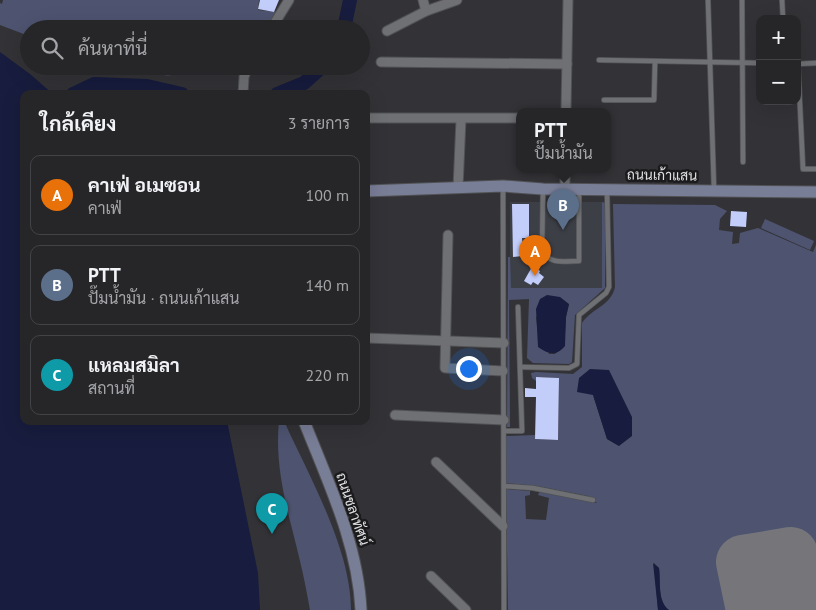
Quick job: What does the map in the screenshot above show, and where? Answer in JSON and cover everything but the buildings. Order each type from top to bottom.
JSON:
[{"type":"main road","name":"ถนนเก้าแสน","points":[[370,184],[426,184],[453,188]]},
{"type":"main road","name":"ถนนเก้าแสน","points":[[370,191],[503,186],[543,189],[816,192]]},
{"type":"main road","name":"ถนนชลาทัศน์","points":[[306,425],[334,498],[356,565],[361,610]]},
{"type":"street","points":[[277,20],[289,0]]},
{"type":"street","points":[[423,0],[426,11]]},
{"type":"street","points":[[388,30],[426,11],[457,0]]},
{"type":"street","points":[[566,108],[568,0]]},
{"type":"street","points":[[381,62],[567,64]]},
{"type":"street","points":[[244,90],[245,75]]},
{"type":"street","points":[[370,118],[516,118]]},
{"type":"street","points":[[453,188],[460,119]]},
{"type":"street","points":[[565,173],[565,189]]},
{"type":"street","points":[[448,235],[445,368],[504,370]]},
{"type":"street","points":[[370,338],[504,343]]},
{"type":"street","points":[[395,415],[504,420]]},
{"type":"street","points":[[436,462],[504,526]]},
{"type":"street","points":[[431,576],[466,610]]},
{"type":"lane","points":[[708,0],[714,190]]},
{"type":"lane","points":[[742,0],[743,162]]},
{"type":"lane","points":[[781,0],[783,15]]},
{"type":"lane","points":[[599,60],[756,63]]},
{"type":"lane","points":[[604,100],[654,100],[655,62]]},
{"type":"lane","points":[[801,64],[816,63]]},
{"type":"lane","points":[[800,105],[803,169],[816,169]]},
{"type":"lane","points":[[503,186],[504,610]]},
{"type":"lane","points":[[543,189],[542,250],[548,259],[554,261],[579,261],[579,189]]},
{"type":"lane","points":[[520,367],[569,368],[577,364],[579,315],[606,293],[609,287],[607,189]]},
{"type":"lane","points":[[504,431],[522,431],[518,307]]},
{"type":"lane","points":[[504,486],[534,488],[593,500]]},
{"type":"shaded area","points":[[3,0],[259,0],[258,10],[277,12],[272,20],[20,20],[20,33],[0,25],[0,3],[2,4]]},
{"type":"shaded area","points":[[0,52],[20,67],[20,75],[31,75],[48,90],[20,90],[20,425],[228,425],[258,573],[260,610],[0,610]]},
{"type":"shaded area","points":[[510,202],[602,202],[603,288],[510,288]]},
{"type":"shaded area","points":[[602,202],[605,203],[605,288],[575,315],[572,362],[569,364],[533,363],[527,358],[529,299],[509,300],[510,427],[507,427],[508,257],[510,257],[511,288],[602,288]],"holes":[[[569,304],[564,346],[555,354],[549,354],[537,326],[536,317]]]},
{"type":"shaded area","points":[[613,204],[715,205],[727,211],[720,219],[719,230],[733,232],[732,244],[739,243],[740,233],[758,228],[813,252],[816,245],[816,610],[811,610],[797,548],[736,558],[747,610],[669,610],[661,596],[659,568],[654,563],[658,610],[508,610],[506,489],[530,491],[530,495],[525,496],[526,519],[546,520],[549,498],[538,495],[540,491],[597,503],[588,496],[537,486],[506,483],[506,436],[535,435],[535,439],[558,440],[559,378],[536,377],[536,381],[532,378],[531,373],[573,374],[582,367],[582,323],[610,299],[615,287]],"holes":[[[593,395],[619,446],[607,439]]]},
{"type":"shaded area","points":[[765,219],[814,241],[810,250],[761,228]]},
{"type":"shaded area","points":[[547,295],[560,297],[569,304],[566,317],[565,346],[555,353],[549,353],[538,347],[536,309],[540,299]]},
{"type":"shaded area","points":[[590,369],[609,370],[632,417],[632,436],[619,446],[607,439],[593,395],[577,392],[579,378]]},
{"type":"shaded area","points":[[279,425],[286,425],[327,513],[336,538],[344,562],[351,610],[310,610],[287,509],[278,439]]},
{"type":"shaded area","points":[[816,479],[816,610],[731,610],[706,491]]},
{"type":"shaded area","points":[[653,563],[659,568],[661,596],[669,610],[658,610]]},
{"type":"waterway","points":[[346,20],[350,0]]},
{"type":"waterway","points":[[287,90],[304,83],[313,75]]},
{"type":"waterway","points":[[81,90],[94,84],[147,86],[164,90]]},
{"type":"runway","points":[[753,610],[743,562],[791,554],[803,610]]},
{"type":"place","name":"PTT","points":[[563,230]]},
{"type":"place","name":"คาเฟ่ อเมซอน","points":[[535,276]]},
{"type":"place","name":"แหลมสมิลา","points":[[272,534]]}]
